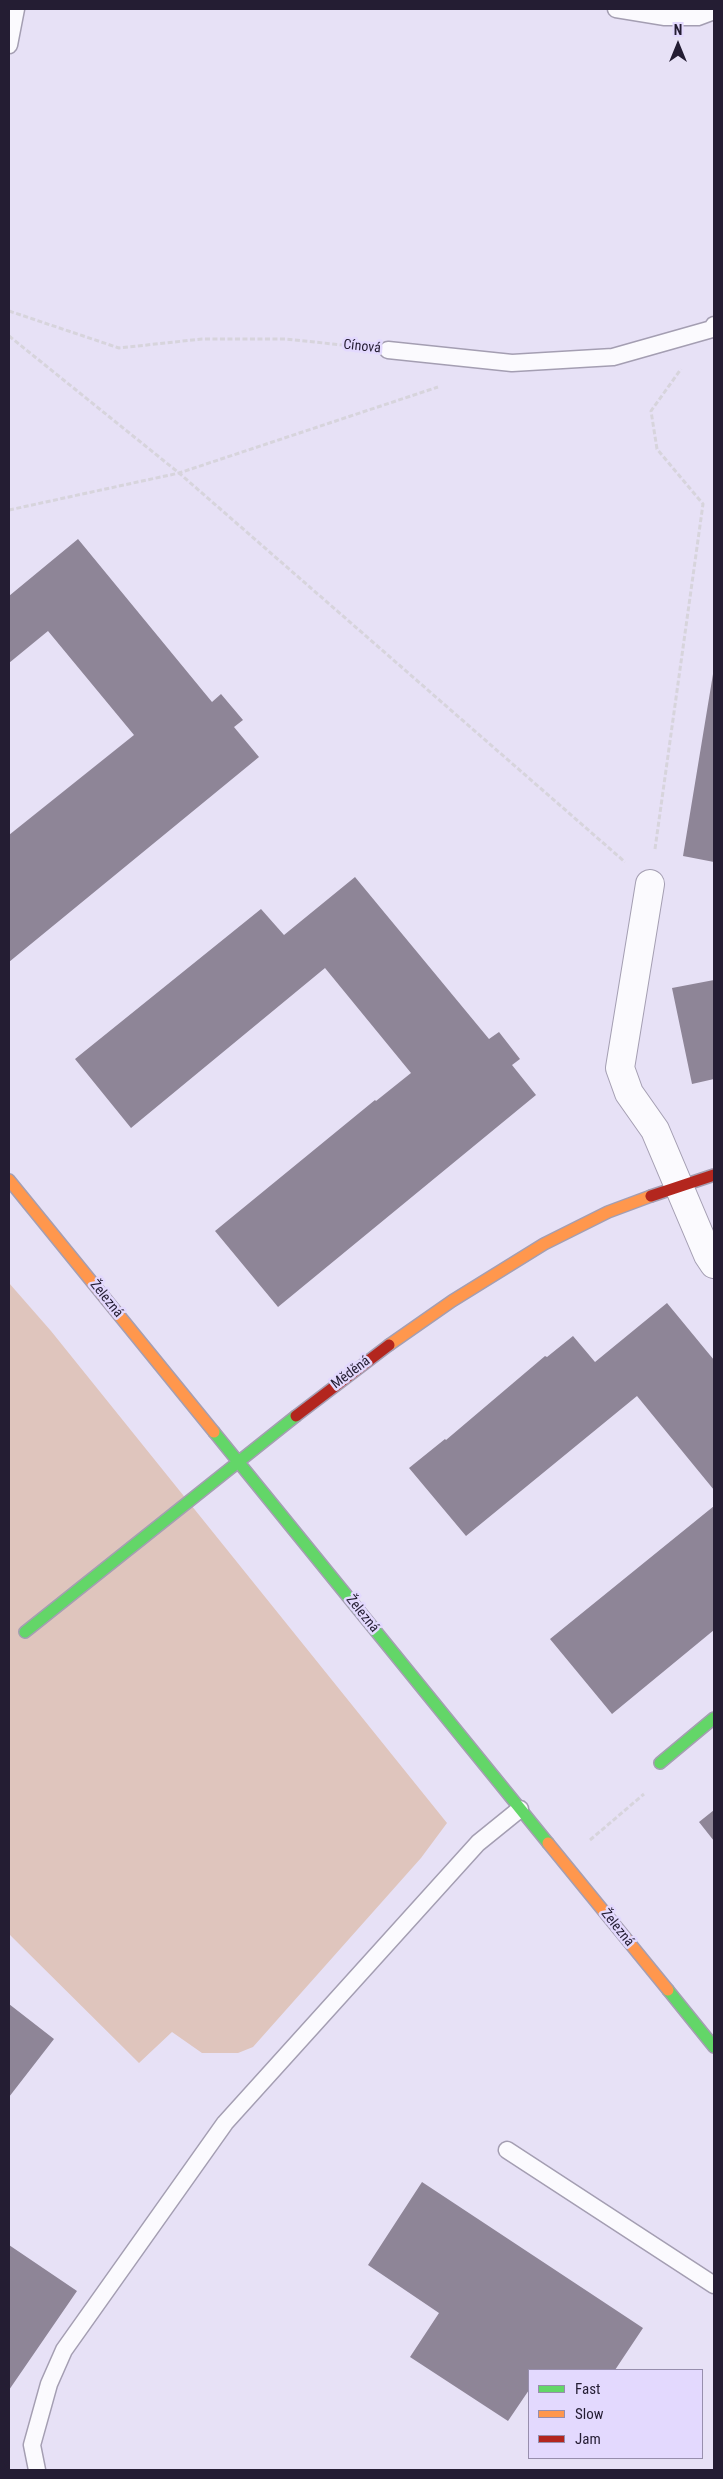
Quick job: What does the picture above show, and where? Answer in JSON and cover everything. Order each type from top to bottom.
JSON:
[{"type":"street","points":[[650,884],[620,1068],[629,1093],[655,1130],[708,1255],[714,1264]]},
{"type":"street","name":"Měděná","points":[[25,1632],[357,1366],[452,1300],[544,1244],[608,1212],[678,1185],[714,1175]]},
{"type":"street","name":"Železná","points":[[9,1180],[714,2047]]},
{"type":"street","points":[[660,1763],[714,1718]]},
{"type":"lane","points":[[9,45],[16,9]]},
{"type":"lane","points":[[616,9],[665,18],[698,18],[714,11]]},
{"type":"lane","name":"Cínová","points":[[388,350],[512,363],[613,357],[713,327]]},
{"type":"lane","points":[[37,2470],[32,2445],[49,2384],[64,2350],[225,2123],[478,1843],[520,1809]]},
{"type":"lane","points":[[507,2150],[714,2285]]},
{"type":"path","name":"Cínová","points":[[9,311],[119,348],[211,339],[286,339],[388,350]]},
{"type":"path","points":[[650,884],[703,504],[657,449],[650,411],[713,327]]},
{"type":"path","points":[[9,336],[179,473],[650,884]]},
{"type":"path","points":[[9,510],[179,473],[447,384]]},
{"type":"path","points":[[564,1862],[661,1779],[660,1763]]},
{"type":"shaded area","points":[[9,1283],[51,1331],[447,1823],[421,1858],[253,2047],[238,2053],[202,2053],[172,2032],[139,2063],[9,1934]]},
{"type":"building","points":[[78,539],[212,702],[221,694],[243,720],[234,727],[259,757],[9,962],[9,835],[134,735],[48,631],[9,663],[9,596]]},
{"type":"building","points":[[714,674],[714,862],[683,856]]},
{"type":"building","points":[[355,877],[489,1039],[499,1032],[520,1059],[512,1065],[536,1095],[278,1307],[215,1231],[375,1100],[411,1073],[325,968],[131,1128],[75,1059],[261,909],[284,935]]},
{"type":"building","points":[[714,980],[714,1079],[692,1084],[672,988]]},
{"type":"building","points":[[667,1303],[714,1360],[714,1490],[637,1396],[466,1536],[409,1468],[446,1440],[545,1356],[547,1357],[573,1336],[595,1362]]},
{"type":"building","points":[[714,1506],[714,1630],[612,1714],[550,1639]]},
{"type":"building","points":[[714,1810],[714,1841],[699,1822]]},
{"type":"building","points":[[9,2004],[54,2039],[9,2097]]},
{"type":"building","points":[[422,2182],[643,2328],[616,2369],[528,2369],[528,2391],[508,2421],[410,2357],[439,2313],[368,2265]]},
{"type":"building","points":[[9,2245],[77,2291],[9,2390]]},
{"type":"traffic: fast","points":[[25,1632],[296,1416]]},
{"type":"traffic: fast","points":[[214,1432],[548,1843]]},
{"type":"traffic: fast","points":[[660,1763],[714,1718]]},
{"type":"traffic: fast","points":[[668,1990],[714,2047]]},
{"type":"traffic: slow","points":[[9,1180],[214,1432]]},
{"type":"traffic: slow","points":[[389,1345],[452,1301],[544,1244],[608,1212],[651,1196]]},
{"type":"traffic: slow","points":[[548,1843],[668,1990]]},
{"type":"traffic: jam","points":[[651,1196],[714,1175]]},
{"type":"traffic: jam","points":[[296,1416],[389,1345]]}]
